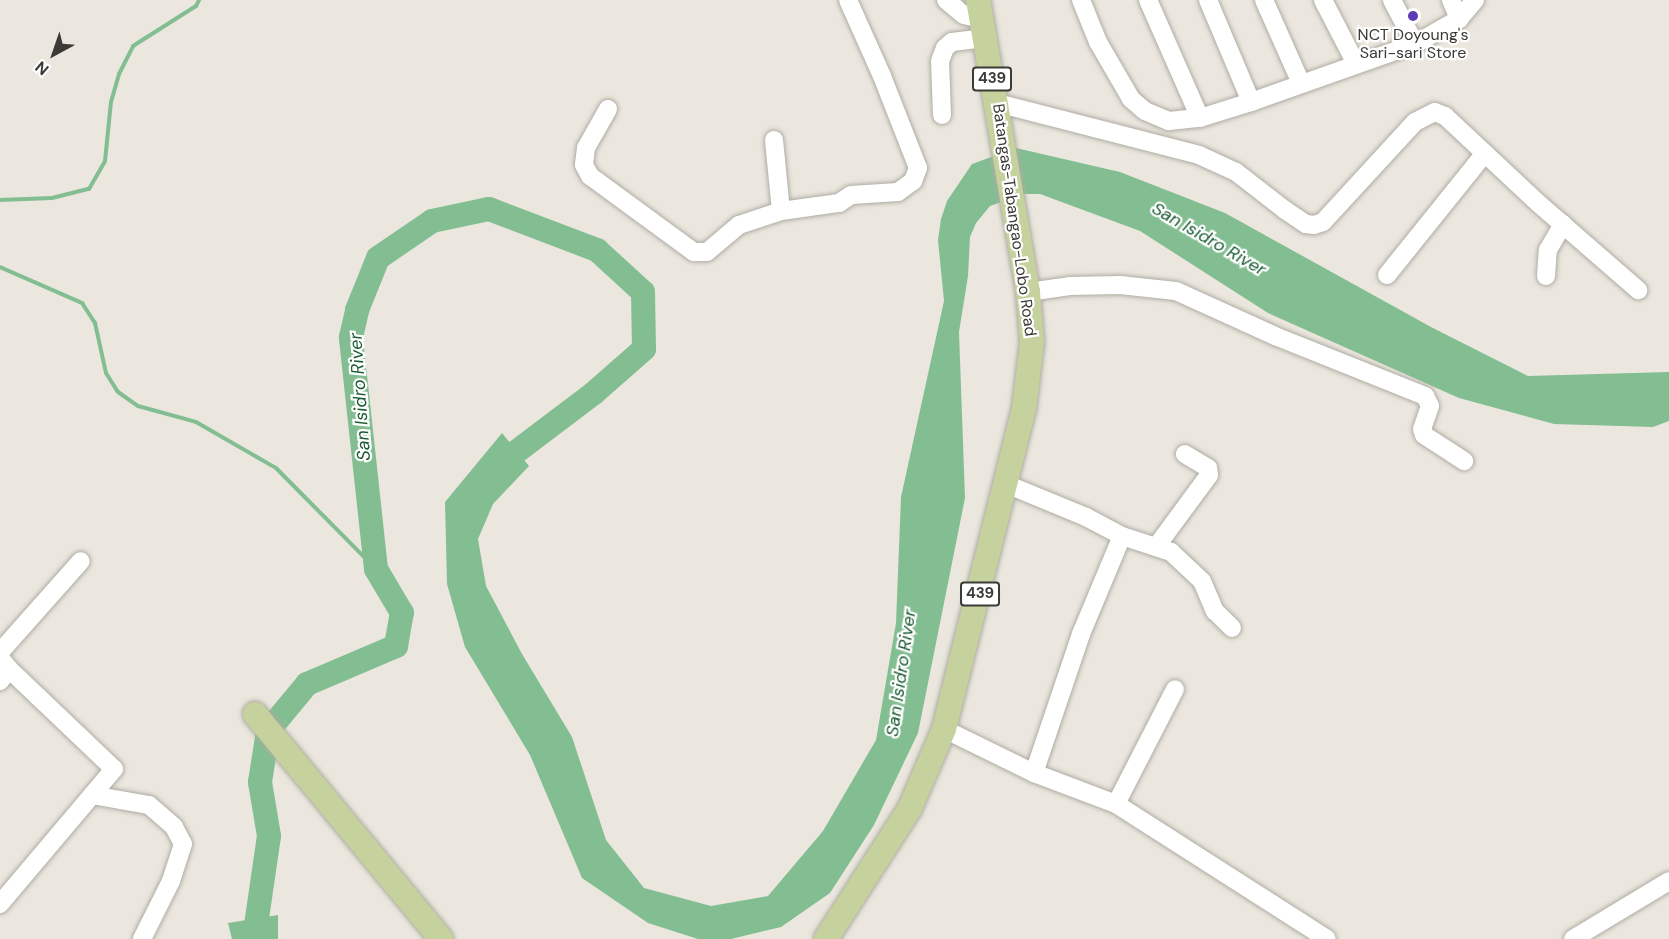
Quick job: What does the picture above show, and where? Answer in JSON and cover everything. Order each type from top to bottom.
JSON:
[{"type":"main road","name":"Batangas-Tabangao-Lobo Road","points":[[826,939],[910,808],[945,729],[1024,409],[1032,342],[1028,292],[982,19]]},
{"type":"main road","points":[[255,714],[441,939]]},
{"type":"street","points":[[608,109],[586,148],[584,165],[590,177],[694,252],[706,252],[739,225],[781,211],[839,203],[851,195],[898,192],[907,187],[916,175],[916,164],[848,0]]},
{"type":"street","points":[[946,0],[964,15],[982,19]]},
{"type":"street","points":[[1081,0],[1098,42],[1131,99],[1145,111],[1169,121],[1200,118],[1415,44],[1459,19],[1475,0]]},
{"type":"street","points":[[1148,0],[1200,118]]},
{"type":"street","points":[[1208,0],[1251,102]]},
{"type":"street","points":[[1264,0],[1301,83]]},
{"type":"street","points":[[1323,0],[1356,64]]},
{"type":"street","points":[[1392,0],[1415,44]]},
{"type":"street","points":[[1451,0],[1459,19]]},
{"type":"street","points":[[942,115],[940,61],[945,48],[982,19]]},
{"type":"street","points":[[997,103],[1199,156],[1236,172],[1305,224],[1314,225],[1323,222],[1415,122],[1428,113],[1435,112],[1445,116],[1638,290]]},
{"type":"street","points":[[774,140],[781,211]]},
{"type":"street","points":[[1387,275],[1485,153]]},
{"type":"street","points":[[1546,276],[1548,250],[1563,224]]},
{"type":"street","points":[[1028,292],[1070,286],[1120,285],[1176,291],[1275,336],[1425,396],[1430,406],[1422,429],[1424,435],[1464,461]]},
{"type":"street","points":[[1156,547],[1209,475],[1208,468],[1185,454]]},
{"type":"street","points":[[1006,484],[1086,517],[1122,536],[1171,552],[1202,581],[1215,610],[1232,628]]},
{"type":"street","points":[[1034,773],[1082,634],[1122,536]]},
{"type":"street","points":[[0,904],[114,769],[4,675],[0,658],[1,651],[81,561]]},
{"type":"street","points":[[1116,804],[1175,689]]},
{"type":"street","points":[[945,729],[1034,773],[1116,804],[1327,939]]},
{"type":"street","points":[[92,795],[148,805],[174,827],[183,844],[171,881],[142,939]]},
{"type":"street","points":[[1574,939],[1669,881]]},
{"type":"water","points":[[1016,148],[1120,172],[1225,213],[1431,327],[1528,376],[1669,372],[1669,421],[1653,427],[1554,424],[1459,398],[1268,313],[1140,231],[1040,194],[1024,194],[990,206],[976,223],[970,237],[968,276],[959,332],[965,498],[918,733],[874,825],[830,893],[781,927],[731,939],[698,939],[648,923],[582,878],[530,755],[465,647],[447,584],[445,502],[502,433],[529,466],[493,504],[478,539],[486,586],[522,654],[572,737],[606,840],[644,888],[711,906],[768,896],[823,831],[876,740],[896,623],[901,497],[944,301],[938,240],[941,219],[947,201],[972,164]]},
{"type":"water","points":[[278,915],[278,939],[232,939],[228,923]]},
{"type":"waterway","points":[[0,200],[52,198],[89,189],[105,161],[111,102],[119,74],[133,46],[196,6],[199,0]]},
{"type":"waterway","name":"San Isidro River","points":[[260,939],[256,925],[269,836],[260,782],[268,731],[307,684],[396,646],[402,613],[376,569],[351,337],[357,310],[378,258],[432,221],[489,209],[597,250],[643,292],[644,349],[594,393],[491,471]]},
{"type":"waterway","points":[[0,267],[82,303],[95,323],[106,373],[118,392],[138,406],[196,422],[276,468],[376,569]]},
{"type":"place","name":"NCT Doyoung's Sari-sari Store","points":[[1413,16]]}]
